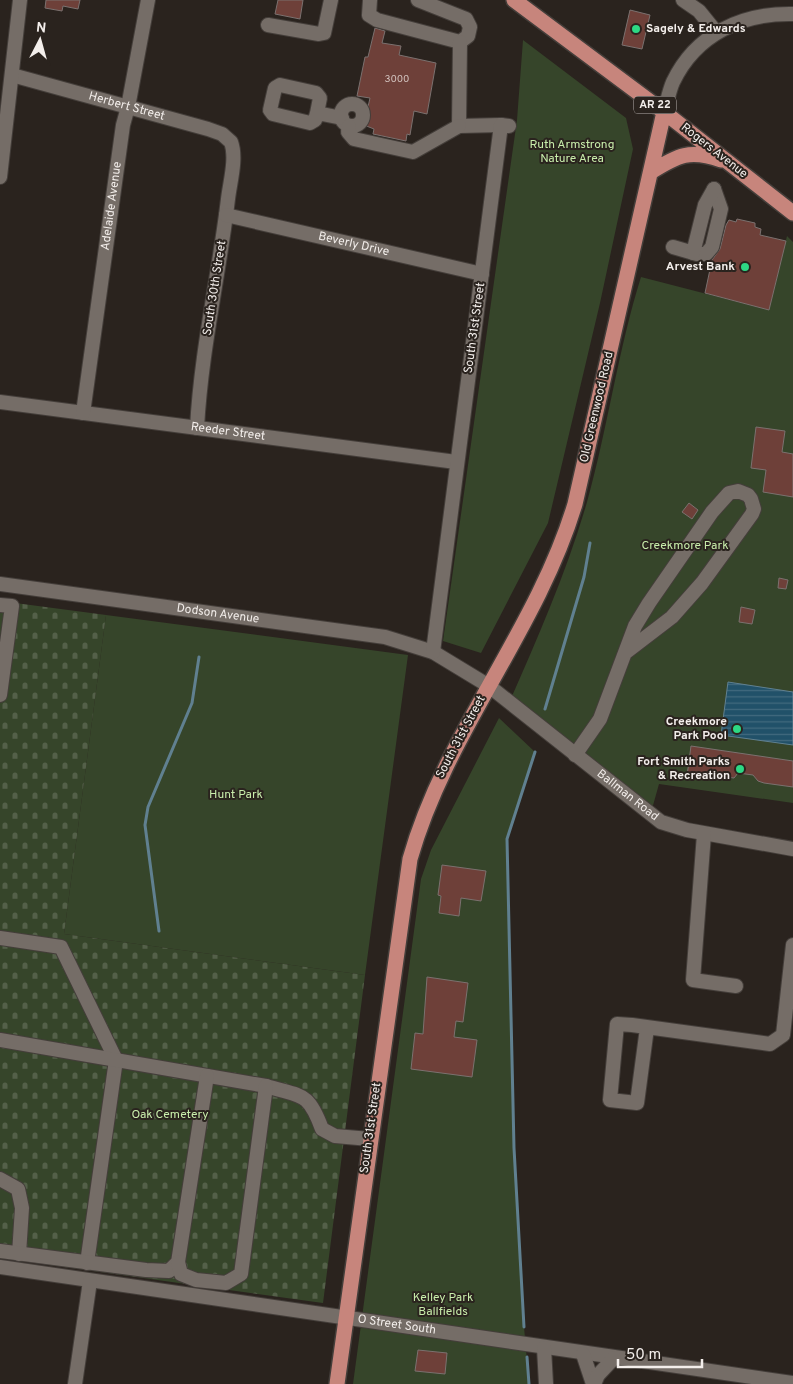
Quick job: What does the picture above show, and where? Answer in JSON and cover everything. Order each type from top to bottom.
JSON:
[{"type":"main road","name":"Rogers Avenue","points":[[514,0],[664,112],[793,213]]},
{"type":"main road","name":"Old Greenwood Road","points":[[488,686],[545,583],[567,531],[575,504],[664,112]]},
{"type":"main road","points":[[651,172],[672,158],[689,153],[706,155],[729,162]]},
{"type":"main road","name":"South 31st Street","points":[[337,1384],[410,859],[431,794],[488,686]]},
{"type":"street","points":[[0,172],[20,0]]},
{"type":"street","name":"Adelaide Avenue","points":[[83,413],[123,125],[128,108],[148,0]]},
{"type":"street","points":[[268,25],[319,34],[324,33],[331,0]]},
{"type":"street","points":[[370,0],[369,15],[377,20],[460,42]]},
{"type":"street","points":[[418,0],[466,19],[470,31],[468,36],[460,42]]},
{"type":"street","points":[[683,0],[699,11],[716,32]]},
{"type":"street","points":[[664,112],[672,83],[684,63],[716,32],[752,17],[793,14]]},
{"type":"street","points":[[317,112],[345,122],[348,132],[354,139],[413,152],[459,126],[460,42]]},
{"type":"street","name":"Herbert Street","points":[[12,75],[222,134],[231,142],[233,149]]},
{"type":"street","name":"South 31st Street","points":[[459,126],[505,125],[456,462],[433,652],[488,686]]},
{"type":"street","name":"South 30th Street","points":[[197,428],[202,373],[226,215],[233,149]]},
{"type":"street","points":[[673,248],[698,253],[712,247],[721,209],[714,189]]},
{"type":"street","name":"Beverly Drive","points":[[226,215],[482,274]]},
{"type":"street","name":"Reeder Street","points":[[0,402],[456,462]]},
{"type":"street","points":[[575,755],[600,719],[624,654],[635,626],[649,603],[712,512],[729,493],[738,491],[748,495],[753,504],[752,514],[702,583],[672,616],[624,654]]},
{"type":"street","name":"Dodson Avenue","points":[[0,584],[385,637],[433,652]]},
{"type":"street","points":[[0,605],[12,606],[1,674],[0,695]]},
{"type":"street","name":"Ballman Road","points":[[488,686],[661,822],[704,834],[793,849]]},
{"type":"street","points":[[704,834],[693,980],[736,986]]},
{"type":"street","points":[[0,938],[61,946],[116,1060],[87,1263]]},
{"type":"street","points":[[647,1028],[637,1102],[610,1100],[617,1024],[770,1044],[783,1036],[793,946]]},
{"type":"street","points":[[0,1040],[266,1086],[306,1098],[316,1111],[322,1129],[336,1136],[370,1139]]},
{"type":"street","points":[[207,1076],[178,1262],[181,1274],[196,1280],[226,1283],[241,1274],[266,1086]]},
{"type":"street","points":[[0,1179],[18,1189],[22,1208],[19,1254]]},
{"type":"street","points":[[0,1252],[169,1271],[178,1262]]},
{"type":"street","name":"O Street South","points":[[0,1267],[583,1354],[793,1383]]},
{"type":"street","points":[[75,1384],[90,1281]]},
{"type":"street","points":[[544,1348],[546,1384]]},
{"type":"street","points":[[583,1354],[594,1384]]},
{"type":"street","points":[[594,1384],[598,1375],[614,1358]]},
{"type":"green space","name":"Ruth Armstrong Nature Area","points":[[523,40],[626,118],[633,149],[600,303],[548,523],[481,653],[443,641],[517,120]]},
{"type":"green space","name":"Creekmore Park","points":[[787,236],[793,242],[793,803],[659,784],[652,809],[509,703],[551,604],[579,528],[594,474],[626,332],[641,277],[769,310]]},
{"type":"green space","name":"Oak Cemetery","points":[[0,601],[106,615],[64,934],[365,975],[323,1303],[0,1258]]},
{"type":"green space","name":"Hunt Park","points":[[106,615],[408,655],[365,975],[64,934]]},
{"type":"green space","name":"Kelley Park Ballfields","points":[[499,718],[535,752],[507,839],[514,1148],[529,1384],[353,1384],[421,879],[431,850]]},
{"type":"water","points":[[728,682],[793,692],[793,745],[721,735]]},
{"type":"building","points":[[46,0],[80,0],[78,9],[63,6],[62,11],[45,8]]},
{"type":"building","points":[[278,0],[303,0],[300,19],[275,14]]},
{"type":"building","points":[[630,10],[650,15],[642,49],[622,45]]},
{"type":"building","points":[[375,28],[385,31],[382,43],[401,46],[399,55],[436,63],[427,114],[414,111],[410,135],[407,134],[406,141],[373,134],[374,129],[364,125],[370,98],[357,96],[365,57],[368,57]]},
{"type":"building","name":"Arvest Bank","points":[[737,219],[755,223],[755,227],[761,229],[760,235],[786,241],[769,310],[705,293],[712,260],[720,249],[726,225],[729,220],[736,222]]},
{"type":"building","points":[[756,427],[785,431],[782,452],[793,454],[793,497],[763,492],[766,470],[751,468]]},
{"type":"building","points":[[689,503],[698,510],[692,519],[682,512]]},
{"type":"building","points":[[779,578],[788,580],[786,589],[778,588]]},
{"type":"building","points":[[741,607],[755,610],[752,624],[739,622]]},
{"type":"building","name":"Fort Smith Parks & Recreation","points":[[691,746],[793,761],[793,787],[764,783],[758,781],[753,775],[738,773],[734,778],[699,774],[698,777],[687,776]]},
{"type":"building","points":[[442,865],[486,871],[481,901],[461,898],[459,916],[439,913],[441,896],[438,895]]},
{"type":"building","points":[[427,977],[468,983],[463,1022],[456,1021],[454,1037],[477,1040],[472,1077],[411,1069],[415,1033],[423,1034]]},
{"type":"building","points":[[418,1350],[447,1353],[445,1374],[415,1371]]},
{"type":"waterway","points":[[545,709],[584,577],[590,543]]},
{"type":"waterway","points":[[159,931],[145,825],[148,807],[192,703],[199,657]]},
{"type":"waterway","points":[[524,1327],[514,1148],[507,839],[535,752]]},
{"type":"waterway","points":[[527,1357],[529,1384]]},
{"type":"place","name":"Sagely & Edwards","points":[[636,29]]},
{"type":"place","name":"Arvest Bank","points":[[745,267]]},
{"type":"place","name":"Creekmore Park Pool","points":[[737,729]]},
{"type":"place","name":"Fort Smith Parks & Recreation","points":[[740,769]]}]
